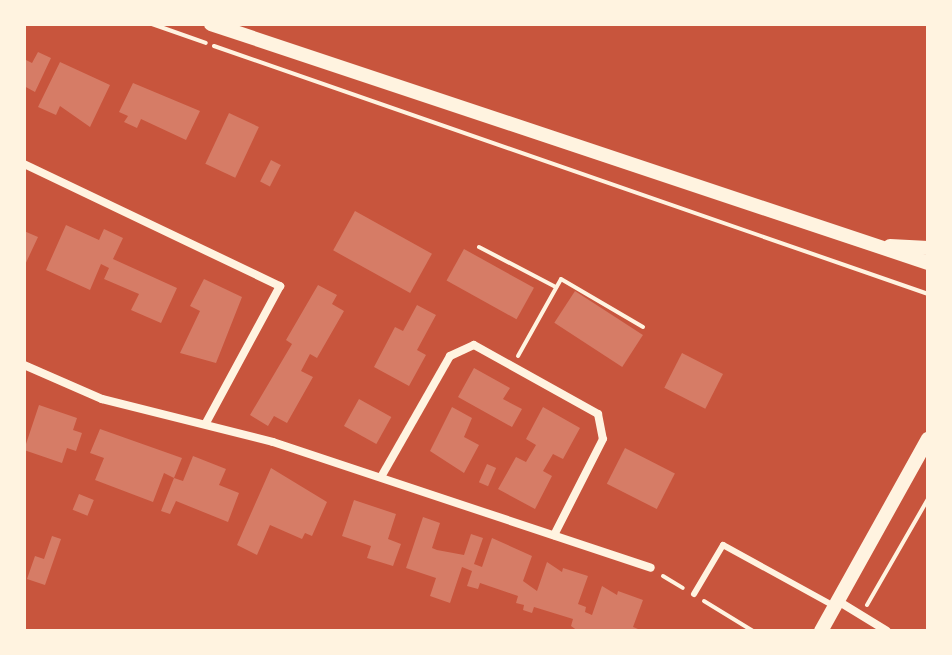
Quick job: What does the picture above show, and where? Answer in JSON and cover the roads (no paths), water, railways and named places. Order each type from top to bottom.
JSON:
[{"type":"street","points":[[211,24],[928,263]]},
{"type":"street","points":[[24,164],[280,286],[206,423]]},
{"type":"street","points":[[878,246],[928,248]]},
{"type":"street","points":[[381,477],[450,356],[474,345],[598,414],[603,439],[554,535]]},
{"type":"street","points":[[24,365],[102,399],[206,423],[381,477],[651,568]]},
{"type":"street","points":[[821,631],[928,439]]},
{"type":"street","points":[[837,604],[861,614],[887,631]]},
{"type":"lane","points":[[694,594],[723,545],[837,604]]}]
